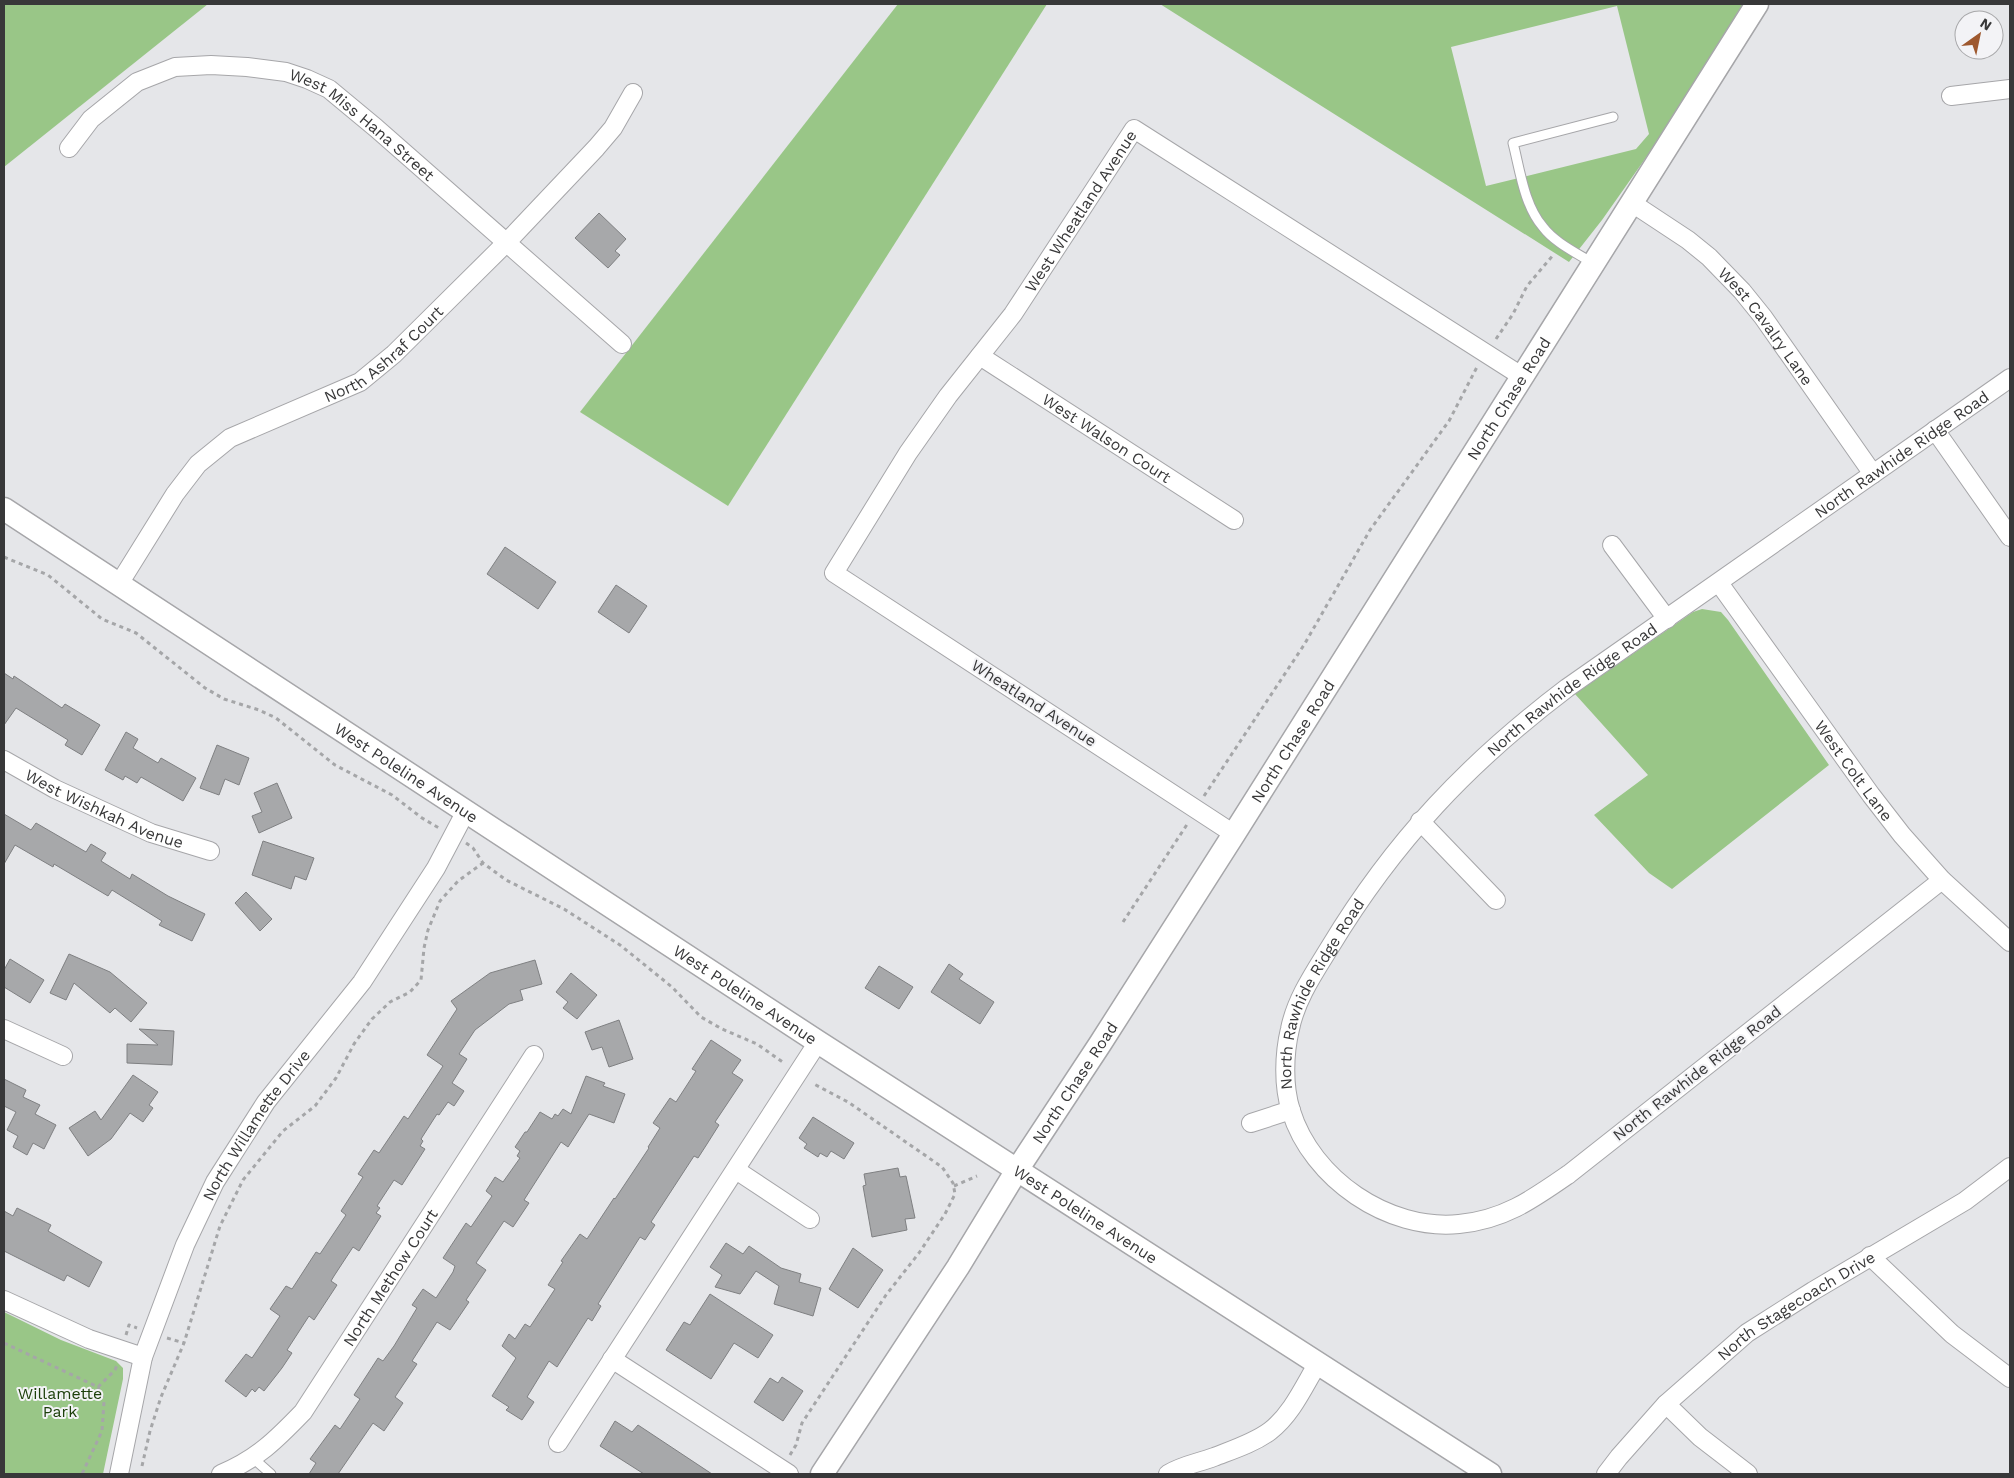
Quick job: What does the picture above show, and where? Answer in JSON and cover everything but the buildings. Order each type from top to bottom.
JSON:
[{"type":"street","name":"North Chase Road","points":[[822,1474],[958,1267],[1016,1170],[1100,1044],[1234,834],[1757,4]]},
{"type":"street","name":"West Miss Hana Street","points":[[69,148],[91,119],[137,82],[175,67],[220,65],[286,72],[329,89],[622,344]]},
{"type":"street","points":[[1951,96],[2010,89]]},
{"type":"street","name":"North Ashraf Court","points":[[119,584],[175,494],[198,464],[230,438],[360,382],[394,354],[506,243],[596,148],[613,128],[633,93]]},
{"type":"street","name":"West Wheatland Avenue","points":[[834,573],[908,453],[948,396],[1013,314],[1042,273],[1134,129],[1523,377]]},
{"type":"street","name":"West Cavalry Lane","points":[[1632,203],[1688,240],[1709,257],[1742,291],[1763,317],[1873,474]]},
{"type":"street","name":"West Walson Court","points":[[980,356],[1234,520]]},
{"type":"street","name":"North Rawhide Ridge Road","points":[[1942,880],[1569,1174],[1531,1201],[1512,1211],[1460,1224],[1444,1224],[1408,1220],[1380,1209],[1352,1194],[1327,1172],[1309,1149],[1291,1110],[1287,1091],[1286,1067],[1290,1028],[1297,1005],[1346,921],[1389,859],[1420,821],[1461,777],[1567,688],[2010,378]]},
{"type":"street","points":[[1935,430],[2010,537]]},
{"type":"street","name":"West Poleline Avenue","points":[[4,509],[818,1042],[1490,1474]]},
{"type":"street","points":[[1612,545],[1667,619]]},
{"type":"street","name":"Wheatland Avenue","points":[[834,573],[1234,834]]},
{"type":"street","name":"West Colt Lane","points":[[1718,583],[1902,835],[1942,880],[2010,942]]},
{"type":"street","name":"West Wishkah Avenue","points":[[4,760],[55,789],[151,834],[210,851]]},
{"type":"street","name":"North Willamette Drive","points":[[119,1474],[144,1357],[185,1245],[216,1182],[266,1102],[362,982],[431,876],[466,811]]},
{"type":"street","points":[[1420,821],[1496,900]]},
{"type":"street","points":[[4,1029],[63,1056]]},
{"type":"street","points":[[558,1443],[818,1042]]},
{"type":"street","name":"North Methow Court","points":[[221,1474],[253,1458],[270,1446],[303,1412],[534,1055]]},
{"type":"street","points":[[1251,1122],[1291,1110]]},
{"type":"street","name":"North Stagecoach Drive","points":[[1606,1474],[1666,1404],[1747,1333],[1870,1256],[1965,1200],[2010,1167]]},
{"type":"street","points":[[736,1170],[810,1219]]},
{"type":"street","points":[[1870,1256],[1952,1334],[2010,1378]]},
{"type":"street","points":[[4,1300],[89,1339],[144,1357]]},
{"type":"street","points":[[612,1359],[785,1472]]},
{"type":"street","points":[[1168,1474],[1181,1466],[1211,1458],[1269,1432],[1287,1415],[1318,1363]]},
{"type":"street","points":[[1666,1404],[1700,1437],[1748,1474]]},
{"type":"lane","points":[[1594,264],[1543,228],[1535,216],[1521,175],[1513,143],[1613,117]]},
{"type":"lane","points":[[253,1458],[271,1474]]},
{"type":"path","points":[[1124,922],[1304,644],[1370,530],[1449,420],[1472,375],[1513,314],[1527,286],[1562,243]]},
{"type":"path","points":[[4,556],[48,575],[102,619],[136,632],[206,688],[224,699],[259,710],[276,718],[335,765],[392,796],[422,818],[473,848],[483,862],[506,880],[564,909],[620,945],[672,987],[701,1017],[722,1029],[758,1044],[816,1086],[848,1102],[942,1167],[948,1174],[954,1186],[955,1194],[945,1214],[919,1253],[886,1295],[802,1423],[796,1445],[785,1472]]},
{"type":"path","points":[[142,1466],[161,1397],[184,1343],[220,1226],[243,1180],[283,1131],[315,1106],[336,1078],[354,1044],[372,1019],[390,1002],[410,992],[421,980],[428,930],[440,901],[458,881],[483,862]]},
{"type":"path","points":[[954,1186],[977,1176]]},
{"type":"path","points":[[4,1343],[98,1387],[104,1402],[102,1431],[82,1474]]},
{"type":"green space","points":[[4,4],[208,4],[4,167]]},
{"type":"green space","points":[[898,4],[1047,4],[728,506],[580,412]]},
{"type":"green space","points":[[1160,4],[1743,4],[1652,149],[1602,220],[1569,262]],"holes":[[[1617,6],[1649,134],[1636,149],[1486,186],[1451,47]]]},
{"type":"green space","points":[[1702,609],[1721,612],[1728,620],[1829,765],[1672,889],[1649,873],[1594,815],[1648,775],[1575,694],[1693,612]]},
{"type":"green space","name":"Willamette Park","points":[[4,1312],[61,1340],[116,1361],[123,1368],[123,1379],[103,1474],[4,1474]]}]
